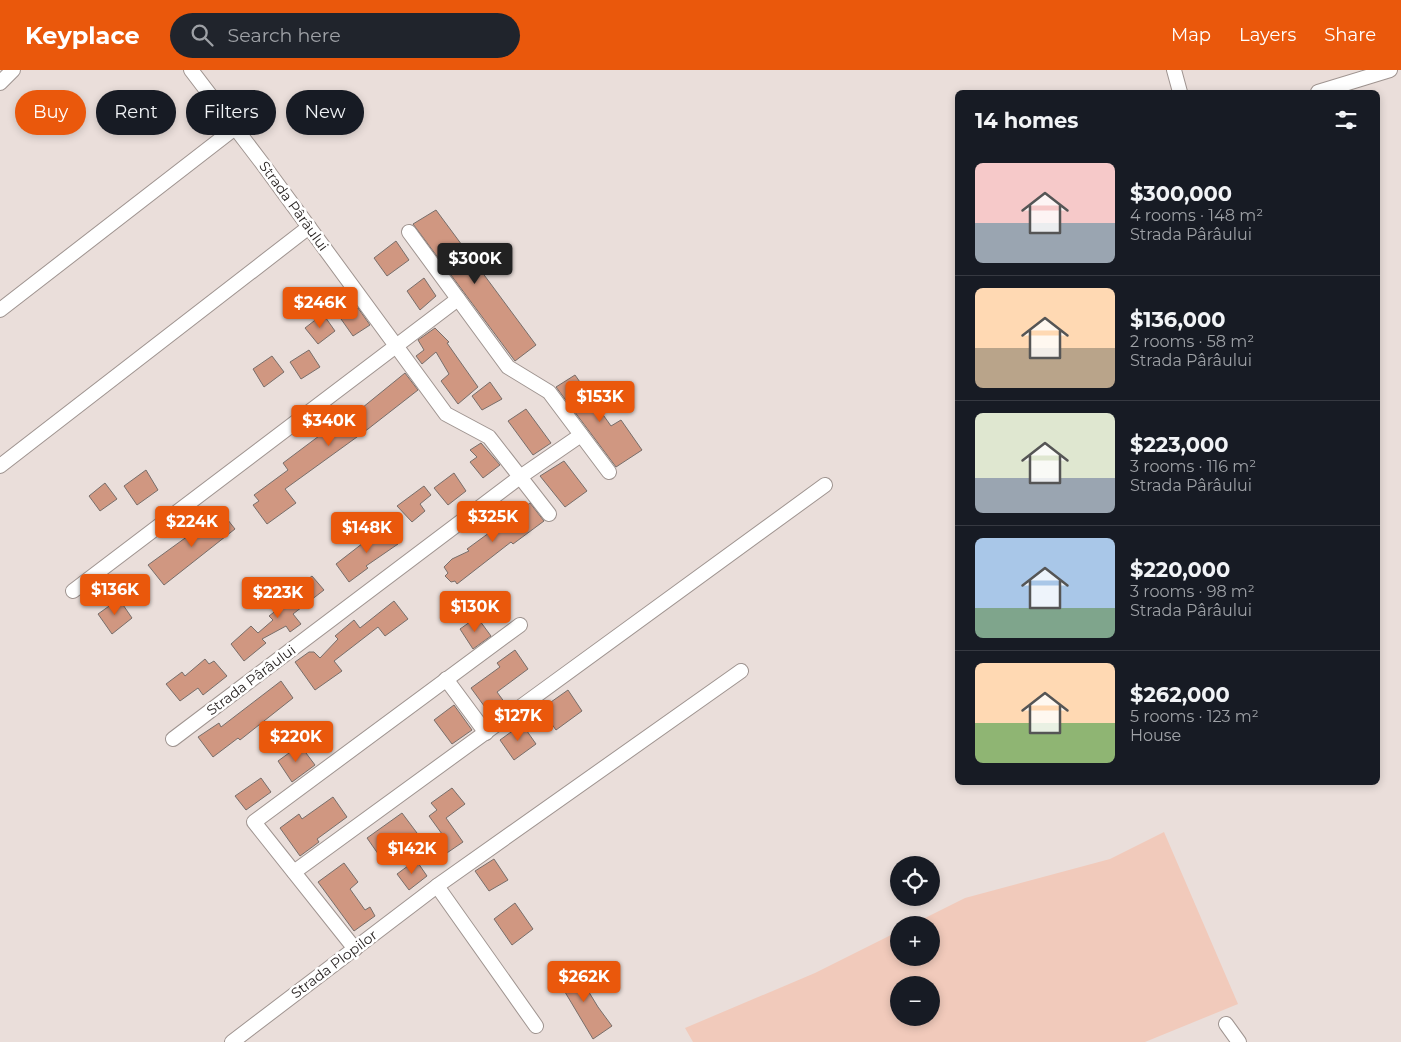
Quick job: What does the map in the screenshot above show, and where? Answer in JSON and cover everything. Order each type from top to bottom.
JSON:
[{"type":"street","points":[[0,83],[13,70]]},
{"type":"street","name":"Strada Pârâului","points":[[191,70],[206,90]]},
{"type":"street","points":[[1174,70],[1179,90]]},
{"type":"street","points":[[1325,90],[1390,70]]},
{"type":"street","points":[[0,310],[226,135]]},
{"type":"street","name":"Strada Pârâului","points":[[240,135],[446,414],[490,437],[549,514]]},
{"type":"street","points":[[0,466],[309,227]]},
{"type":"street","points":[[409,232],[508,368],[549,392],[609,472]]},
{"type":"street","points":[[73,591],[458,299]]},
{"type":"street","name":"Strada Pârâului","points":[[173,739],[520,477],[581,435]]},
{"type":"street","points":[[294,872],[826,485]]},
{"type":"street","points":[[355,949],[254,822],[520,625]]},
{"type":"street","name":"Strada Plopilor","points":[[232,1042],[437,886],[741,671]]},
{"type":"street","points":[[446,679],[486,732]]},
{"type":"street","points":[[437,886],[536,1026]]},
{"type":"street","points":[[1226,1024],[1239,1042]]},
{"type":"shaded area","points":[[1164,832],[1238,1004],[1145,1042],[693,1042],[685,1028],[815,973],[890,936],[890,966],[940,966],[940,916],[929,916],[965,898],[1110,859]]},
{"type":"building","points":[[436,210],[536,345],[515,361],[413,224]]},
{"type":"building","points":[[396,241],[409,260],[387,276],[374,258]]},
{"type":"building","points":[[424,278],[436,296],[420,310],[407,291]]},
{"type":"building","points":[[358,308],[370,325],[353,336],[341,319]]},
{"type":"building","points":[[323,314],[335,331],[318,344],[305,328]]},
{"type":"building","points":[[435,328],[449,342],[447,343],[478,387],[458,404],[441,381],[449,374],[436,352],[422,364],[416,356],[424,350],[418,340]]},
{"type":"building","points":[[309,350],[320,367],[301,379],[290,362]]},
{"type":"building","points":[[272,356],[284,372],[264,387],[253,369]]},
{"type":"building","points":[[405,373],[418,390],[285,489],[296,503],[267,524],[253,505],[259,501],[254,495],[288,470],[283,463],[335,424],[357,412]]},
{"type":"building","points":[[575,375],[611,426],[621,420],[642,450],[616,467],[556,387]]},
{"type":"building","points":[[490,382],[502,399],[482,410],[472,396]]},
{"type":"building","points":[[526,409],[551,443],[533,455],[508,421]]},
{"type":"building","points":[[481,443],[500,465],[483,478],[470,462],[477,457],[470,450]]},
{"type":"building","points":[[564,461],[587,491],[565,507],[540,476]]},
{"type":"building","points":[[146,470],[158,490],[137,505],[124,486]]},
{"type":"building","points":[[454,473],[466,491],[448,505],[434,488]]},
{"type":"building","points":[[105,483],[117,499],[100,511],[89,496]]},
{"type":"building","points":[[424,486],[431,495],[420,504],[425,511],[412,522],[397,506]]},
{"type":"building","points":[[530,503],[544,521],[513,544],[511,542],[457,584],[455,581],[451,582],[445,576],[448,573],[444,567],[452,559],[469,551],[467,549]]},
{"type":"building","points":[[220,510],[235,529],[164,585],[148,565],[203,525],[202,523]]},
{"type":"building","points":[[385,526],[398,544],[366,566],[368,568],[349,582],[336,564]]},
{"type":"building","points":[[312,576],[324,590],[293,614],[301,624],[290,632],[286,626],[262,639],[266,643],[244,661],[231,644],[251,626],[258,633],[273,620],[269,616],[294,597],[290,593]]},
{"type":"building","points":[[119,599],[132,618],[112,634],[98,614]]},
{"type":"building","points":[[394,601],[408,619],[385,636],[378,627],[334,661],[342,671],[315,690],[295,662],[309,652],[314,652],[320,658],[338,639],[335,636],[354,620],[360,628]]},
{"type":"building","points":[[477,617],[491,636],[473,649],[460,629]]},
{"type":"building","points":[[515,650],[528,669],[497,692],[505,703],[490,714],[471,688],[500,667],[497,663]]},
{"type":"building","points":[[205,659],[209,664],[214,661],[227,676],[203,695],[198,688],[180,701],[166,684],[182,672],[185,676]]},
{"type":"building","points":[[281,681],[293,698],[240,740],[238,738],[213,757],[198,737],[219,723],[221,727]]},
{"type":"building","points":[[568,690],[582,711],[556,730],[541,709]]},
{"type":"building","points":[[454,705],[472,730],[452,744],[434,720]]},
{"type":"building","points":[[522,724],[536,744],[514,760],[500,740]]},
{"type":"building","points":[[300,745],[315,765],[292,782],[278,761]]},
{"type":"building","points":[[261,778],[271,792],[246,810],[235,796]]},
{"type":"building","points":[[452,788],[465,804],[446,818],[463,842],[441,857],[430,842],[442,834],[429,816],[437,810],[431,803]]},
{"type":"building","points":[[333,797],[347,817],[317,839],[319,842],[300,856],[280,828],[299,814],[302,819]]},
{"type":"building","points":[[402,813],[417,833],[381,858],[367,838]]},
{"type":"building","points":[[494,859],[508,880],[489,891],[475,871]]},
{"type":"building","points":[[416,860],[427,876],[409,890],[397,874]]},
{"type":"building","points":[[344,863],[358,882],[350,889],[365,910],[370,907],[375,916],[354,931],[318,882]]},
{"type":"building","points":[[515,903],[533,929],[512,945],[494,919]]},
{"type":"building","points":[[573,966],[612,1026],[593,1039],[556,977]]}]
